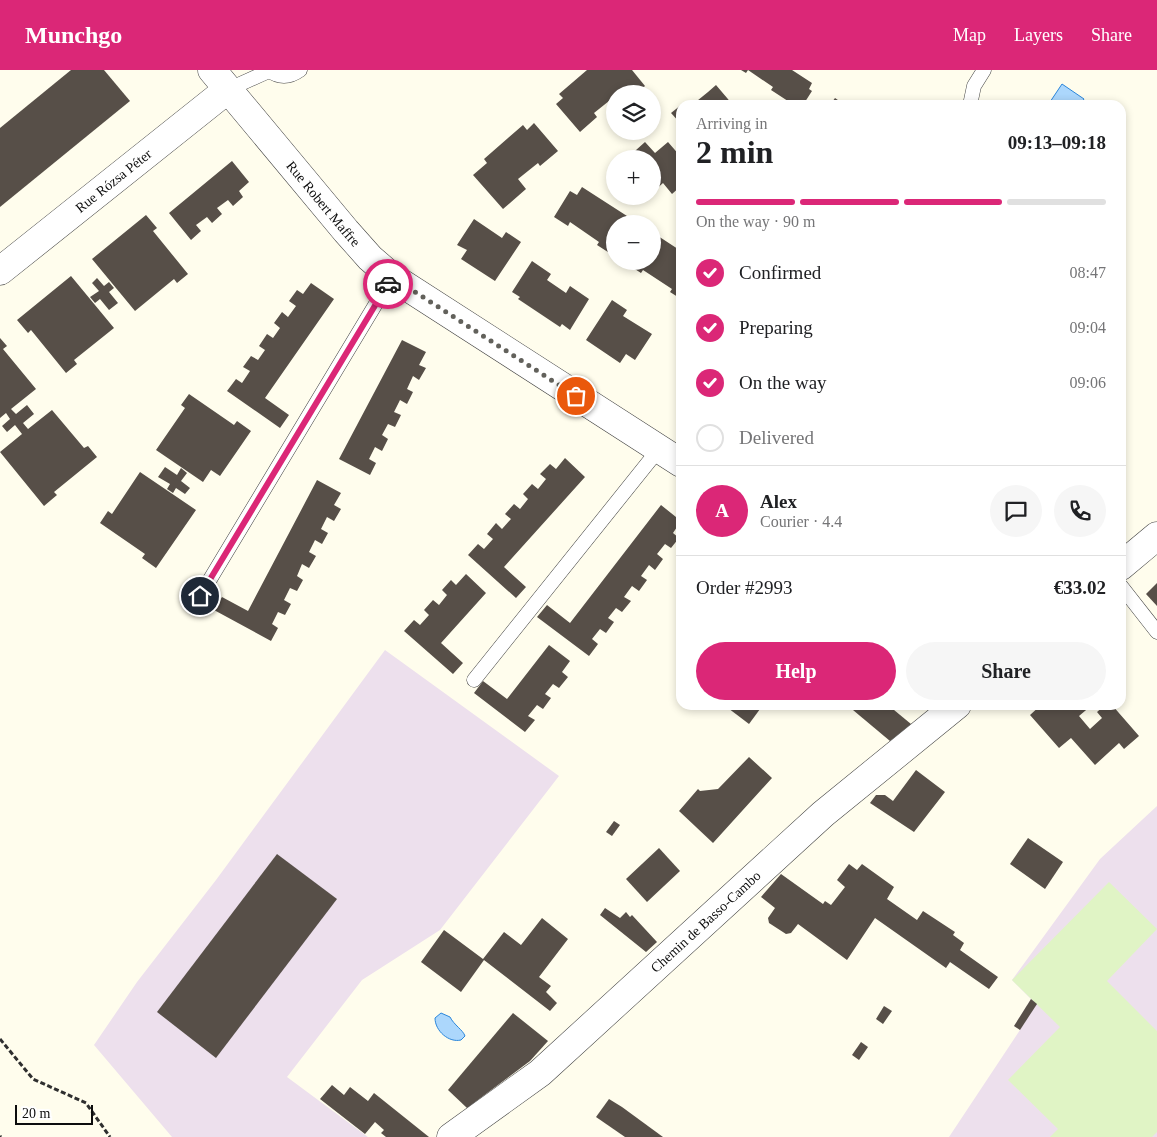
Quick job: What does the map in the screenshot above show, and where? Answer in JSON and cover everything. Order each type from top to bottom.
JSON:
[{"type":"street","name":"Rue Rózsa Péter","points":[[0,271],[220,80]]},
{"type":"street","name":"Rue Robert Maffre","points":[[220,80],[352,238],[370,258],[392,277],[670,456]]},
{"type":"street","points":[[1126,562],[1157,536]]},
{"type":"street","name":"Chemin de Basso-Cambo","points":[[451,1137],[540,1073],[823,814],[951,710]]},
{"type":"lane","points":[[220,80],[268,70],[285,77],[300,70]]},
{"type":"lane","points":[[971,100],[974,86],[984,70]]},
{"type":"lane","points":[[200,596],[392,277]]},
{"type":"lane","points":[[474,680],[670,456]]},
{"type":"lane","points":[[1126,592],[1157,632]]},
{"type":"path","points":[[0,1039],[33,1079],[86,1103],[110,1137]]},
{"type":"shaded area","points":[[385,650],[559,776],[440,930],[362,980],[287,1077],[368,1137],[172,1137],[94,1045],[137,982],[216,880]]},
{"type":"shaded area","points":[[1157,806],[1157,1137],[949,1137],[1020,1030],[1014,1026],[1031,999],[1012,980],[1100,859]]},
{"type":"green space","points":[[1109,882],[1157,929],[1107,981],[1157,1031],[1157,1132],[1152,1137],[1050,1137],[1058,1129],[1008,1080],[1060,1027],[1012,980]]},
{"type":"water","points":[[1062,84],[1084,99],[1083,100],[1051,100]]},
{"type":"water","points":[[441,1013],[450,1017],[465,1036],[461,1040],[448,1038],[437,1027],[435,1018]]},
{"type":"building","points":[[71,70],[104,70],[130,101],[0,207],[0,128]]},
{"type":"building","points":[[587,70],[632,70],[644,85],[606,85],[606,103],[594,113],[597,117],[580,132],[556,104],[563,98],[559,94]]},
{"type":"building","points":[[748,70],[792,70],[812,83],[809,89],[812,91],[806,100],[786,100],[771,90],[773,87]]},
{"type":"building","points":[[716,85],[729,100],[698,100]]},
{"type":"building","points":[[676,109],[676,118],[671,113]]},
{"type":"building","points":[[534,123],[558,151],[540,166],[538,163],[518,179],[526,189],[503,209],[473,175],[487,163],[484,159],[523,125],[527,130]]},
{"type":"building","points":[[645,142],[652,150],[636,150]]},
{"type":"building","points":[[668,142],[676,151],[676,190],[672,194],[663,183],[661,185],[661,150],[659,150]]},
{"type":"building","points":[[232,161],[249,182],[239,191],[243,197],[233,206],[228,200],[217,208],[222,214],[212,223],[207,217],[196,225],[201,231],[191,240],[169,213]]},
{"type":"building","points":[[582,187],[606,202],[606,205],[610,205],[625,215],[606,215],[606,251],[597,245],[599,242],[570,222],[568,226],[554,217],[570,191],[577,195]]},
{"type":"building","points":[[146,215],[157,228],[153,231],[188,274],[177,283],[174,279],[135,311],[92,259]]},
{"type":"building","points":[[474,219],[502,238],[506,232],[521,242],[495,281],[461,259],[467,250],[457,245]]},
{"type":"building","points":[[661,238],[676,248],[676,296],[670,292],[672,289],[643,270],[661,270]]},
{"type":"building","points":[[532,261],[551,274],[547,280],[566,293],[570,286],[589,299],[570,330],[562,324],[560,327],[518,299],[520,297],[512,292]]},
{"type":"building","points":[[71,276],[114,328],[74,360],[77,364],[66,373],[31,330],[28,333],[17,320]]},
{"type":"building","points":[[97,278],[104,286],[109,282],[114,288],[109,292],[118,303],[109,310],[100,299],[95,303],[90,297],[99,291],[92,283]]},
{"type":"building","points":[[311,283],[334,299],[265,398],[289,415],[280,428],[227,391],[236,379],[242,383],[250,371],[243,367],[251,356],[258,360],[265,350],[259,346],[267,334],[273,338],[280,328],[274,323],[282,312],[288,317],[296,306],[289,301],[297,290],[303,294]]},
{"type":"building","points":[[612,300],[627,310],[623,316],[652,334],[635,360],[626,354],[620,363],[586,340]]},
{"type":"building","points":[[0,338],[7,346],[3,349],[36,389],[11,409],[16,414],[27,405],[34,414],[23,423],[28,429],[52,410],[84,448],[88,446],[97,457],[54,492],[57,495],[44,506],[0,452],[22,434],[15,425],[7,432],[2,426],[10,419],[6,413],[0,418]]},
{"type":"building","points":[[402,340],[426,352],[419,365],[426,368],[419,380],[413,376],[407,389],[413,392],[407,404],[400,400],[394,412],[401,415],[395,427],[388,424],[382,435],[388,439],[382,451],[375,447],[369,459],[376,463],[370,475],[339,459]]},
{"type":"building","points":[[189,394],[234,425],[237,421],[251,431],[220,476],[211,470],[203,482],[156,450],[185,408],[181,405]]},
{"type":"building","points":[[565,458],[585,477],[504,567],[526,587],[516,598],[468,555],[478,544],[484,549],[493,539],[487,534],[496,523],[502,529],[511,519],[505,514],[514,504],[520,509],[528,499],[523,494],[532,484],[538,489],[546,479],[540,474],[550,464],[556,469]]},
{"type":"building","points":[[165,467],[177,475],[181,468],[187,473],[181,481],[190,488],[185,494],[176,488],[173,493],[167,489],[170,484],[158,477]]},
{"type":"building","points":[[140,472],[196,510],[156,568],[142,558],[145,554],[100,523],[108,511],[112,514]]},
{"type":"building","points":[[317,480],[341,493],[334,505],[341,509],[334,521],[327,517],[321,529],[328,533],[322,544],[315,540],[309,552],[316,556],[309,568],[302,564],[297,576],[303,580],[297,591],[290,588],[284,600],[291,604],[285,615],[278,612],[272,624],[278,628],[271,641],[214,610],[222,597],[248,611]]},
{"type":"building","points":[[661,505],[676,517],[676,528],[673,533],[676,536],[676,542],[671,548],[665,544],[657,554],[663,559],[655,570],[649,565],[641,576],[647,580],[639,591],[632,586],[624,597],[631,601],[622,612],[616,608],[608,618],[614,622],[606,633],[600,629],[592,639],[598,644],[589,656],[537,617],[547,605],[570,623]]},
{"type":"building","points":[[466,574],[486,593],[441,643],[463,663],[453,674],[404,631],[414,620],[420,625],[429,615],[424,610],[433,600],[439,605],[447,595],[442,590],[451,580],[456,585]]},
{"type":"building","points":[[1157,583],[1157,606],[1146,594]]},
{"type":"building","points":[[549,645],[570,661],[562,672],[568,677],[559,688],[553,684],[545,694],[551,698],[543,709],[537,705],[528,716],[535,720],[525,732],[474,693],[483,681],[507,699]]},
{"type":"building","points":[[731,710],[759,710],[749,724]]},
{"type":"building","points":[[853,710],[894,710],[911,724],[890,741]]},
{"type":"building","points":[[1036,710],[1086,710],[1079,716],[1090,729],[1102,718],[1097,712],[1099,710],[1116,710],[1139,736],[1124,749],[1119,743],[1095,765],[1071,738],[1059,748],[1030,715]]},
{"type":"building","points":[[749,757],[772,778],[713,843],[679,811],[698,789],[700,791],[718,789]]},
{"type":"building","points":[[916,770],[945,792],[914,832],[870,803],[876,795],[885,795],[893,801]]},
{"type":"building","points":[[614,821],[620,825],[612,836],[606,832]]},
{"type":"building","points":[[1028,838],[1063,862],[1045,889],[1010,864]]},
{"type":"building","points":[[659,848],[680,871],[647,902],[626,879]]},
{"type":"building","points":[[277,854],[337,899],[216,1058],[157,1012]]},
{"type":"building","points":[[849,864],[857,870],[862,864],[894,887],[887,899],[917,920],[923,911],[955,932],[953,935],[964,943],[960,950],[998,977],[989,989],[950,962],[946,968],[875,918],[847,960],[798,924],[791,933],[786,934],[769,923],[768,918],[775,908],[761,897],[781,874],[823,904],[825,901],[831,905],[845,887],[837,880]]},
{"type":"building","points":[[605,908],[620,918],[626,912],[630,917],[632,915],[657,942],[646,952],[600,915]]},
{"type":"building","points":[[542,918],[568,939],[539,977],[551,986],[546,992],[557,1003],[550,1011],[484,960],[461,992],[421,962],[444,930],[483,959],[504,932],[521,945]]},
{"type":"building","points":[[1031,999],[1037,1004],[1020,1030],[1014,1026]]},
{"type":"building","points":[[884,1006],[892,1011],[883,1024],[876,1019]]},
{"type":"building","points":[[513,1013],[548,1041],[530,1061],[467,1108],[448,1090]]},
{"type":"building","points":[[861,1042],[868,1047],[859,1060],[852,1055]]},
{"type":"building","points":[[332,1085],[344,1095],[350,1087],[368,1101],[374,1093],[429,1137],[386,1137],[381,1133],[384,1130],[375,1122],[365,1134],[320,1099]]},
{"type":"building","points":[[609,1099],[663,1137],[625,1137],[596,1117]]},
{"type":"way so far","points":[[388,284],[392,277],[576,396]]},
{"type":"route","points":[[200,596],[388,284]]}]
